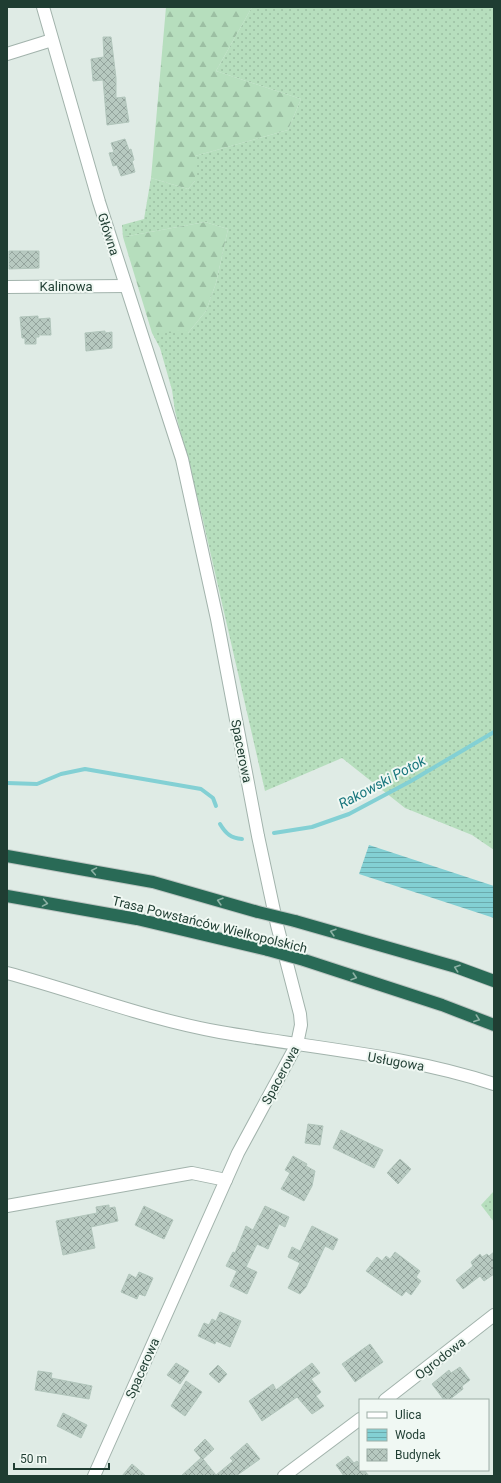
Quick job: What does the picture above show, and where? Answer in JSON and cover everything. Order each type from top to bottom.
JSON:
[{"type":"highway","name":"Trasa Powstańców Wielkopolskich","points":[[7,856],[153,882],[456,967],[494,981]]},
{"type":"highway","name":"Trasa Powstańców Wielkopolskich","points":[[7,896],[137,919],[268,950],[304,960],[494,1025]]},
{"type":"street","name":"Główna","points":[[43,7],[126,286],[182,459]]},
{"type":"street","points":[[7,54],[52,40]]},
{"type":"street","name":"Kalinowa","points":[[7,287],[126,286]]},
{"type":"street","name":"Spacerowa","points":[[94,1476],[238,1153],[297,1044],[301,1025],[300,1014],[277,925],[258,836],[217,619],[182,459]]},
{"type":"street","name":"Usługowa","points":[[7,973],[152,1018],[219,1032],[419,1064],[466,1074],[494,1084]]},
{"type":"street","points":[[7,1206],[192,1173],[226,1180]]},
{"type":"street","name":"Ogrodowa","points":[[386,1399],[494,1315]]},
{"type":"street","points":[[284,1476],[359,1419]]},
{"type":"green space","points":[[166,7],[252,7],[216,71],[301,99],[288,130],[195,156],[195,181],[188,189],[151,178]]},
{"type":"green space","points":[[252,7],[494,7],[494,850],[472,835],[405,808],[342,758],[265,791],[202,516],[175,411],[172,390],[160,348],[152,333],[188,333],[206,311],[216,283],[228,229],[205,222],[123,237],[122,225],[144,219],[151,178],[188,189],[195,181],[195,156],[288,130],[301,99],[216,71]]},
{"type":"green space","points":[[205,222],[228,229],[216,283],[206,311],[188,333],[152,333],[123,237]]},
{"type":"green space","points":[[494,1191],[494,1222],[481,1205]]},
{"type":"water","points":[[369,845],[494,886],[494,918],[359,874]]},
{"type":"building","points":[[103,37],[111,37],[116,78],[116,98],[125,97],[129,122],[107,125],[103,80],[93,81],[91,59],[104,57]]},
{"type":"building","points":[[125,139],[129,150],[131,149],[135,172],[121,176],[117,165],[113,166],[109,153],[114,152],[111,143]]},
{"type":"building","points":[[9,251],[39,251],[39,268],[9,269]]},
{"type":"building","points":[[38,316],[38,319],[50,318],[51,335],[39,335],[39,337],[36,337],[36,344],[25,344],[25,338],[22,338],[20,317]]},
{"type":"building","points":[[105,331],[105,333],[112,332],[112,348],[86,351],[85,333]]},
{"type":"building","points":[[308,1124],[323,1126],[320,1145],[305,1143]]},
{"type":"building","points":[[341,1130],[383,1150],[374,1168],[333,1148]]},
{"type":"building","points":[[293,1156],[307,1164],[306,1166],[315,1171],[312,1186],[304,1201],[281,1189],[290,1173],[285,1170]]},
{"type":"building","points":[[400,1159],[411,1169],[398,1184],[387,1173]]},
{"type":"building","points":[[109,1205],[109,1208],[115,1207],[118,1221],[91,1227],[95,1248],[63,1255],[56,1221],[97,1213],[96,1207]]},
{"type":"building","points":[[144,1206],[173,1220],[164,1239],[135,1225]]},
{"type":"building","points":[[265,1206],[289,1217],[285,1227],[279,1224],[268,1249],[257,1244],[246,1267],[257,1272],[247,1294],[230,1286],[237,1271],[226,1266],[233,1252],[235,1253],[246,1226],[253,1230]]},
{"type":"building","points":[[312,1226],[338,1239],[333,1250],[325,1246],[306,1287],[300,1294],[288,1288],[300,1263],[288,1257],[292,1247],[300,1251]]},
{"type":"building","points":[[395,1252],[420,1271],[416,1277],[421,1281],[411,1295],[406,1291],[402,1296],[366,1271],[377,1257],[382,1261],[386,1256],[390,1259]]},
{"type":"building","points":[[494,1252],[494,1274],[484,1281],[480,1276],[463,1289],[456,1280],[473,1266],[471,1262],[480,1254],[482,1257],[487,1254],[489,1256]]},
{"type":"building","points":[[139,1272],[153,1278],[145,1296],[139,1294],[137,1299],[121,1292],[129,1274],[136,1278]]},
{"type":"building","points":[[220,1312],[241,1321],[230,1347],[216,1341],[215,1344],[198,1336],[204,1323],[209,1325],[212,1319],[216,1321]]},
{"type":"building","points":[[370,1344],[383,1362],[355,1382],[342,1364]]},
{"type":"building","points":[[176,1363],[189,1371],[180,1384],[167,1375]]},
{"type":"building","points":[[312,1363],[320,1373],[311,1379],[321,1392],[316,1396],[324,1406],[312,1414],[297,1397],[262,1421],[249,1401],[273,1384],[276,1390]]},
{"type":"building","points":[[218,1365],[227,1374],[219,1383],[209,1374]]},
{"type":"building","points":[[460,1367],[470,1380],[462,1386],[463,1389],[450,1399],[443,1399],[432,1384],[449,1370],[451,1373]]},
{"type":"building","points":[[38,1371],[52,1373],[51,1378],[92,1386],[89,1399],[35,1390]]},
{"type":"building","points":[[186,1381],[202,1392],[185,1416],[171,1406]]},
{"type":"building","points":[[63,1413],[87,1425],[81,1438],[57,1426]]},
{"type":"building","points":[[205,1439],[214,1449],[203,1459],[216,1475],[233,1461],[230,1458],[247,1443],[260,1459],[236,1476],[181,1476],[201,1458],[194,1450]]},
{"type":"building","points":[[348,1456],[354,1463],[357,1461],[359,1463],[359,1471],[365,1471],[369,1476],[344,1476],[336,1465]]},
{"type":"building","points":[[132,1464],[146,1476],[122,1476]]},
{"type":"waterway","name":"Rakowski Potok","points":[[274,833],[312,827],[349,814],[411,781],[494,732]]},
{"type":"waterway","name":"Rakowski Potok","points":[[7,783],[37,784],[61,774],[85,769],[201,789],[213,798],[216,806]]},
{"type":"waterway","name":"Rakowski Potok","points":[[220,824],[229,835],[242,839]]}]
